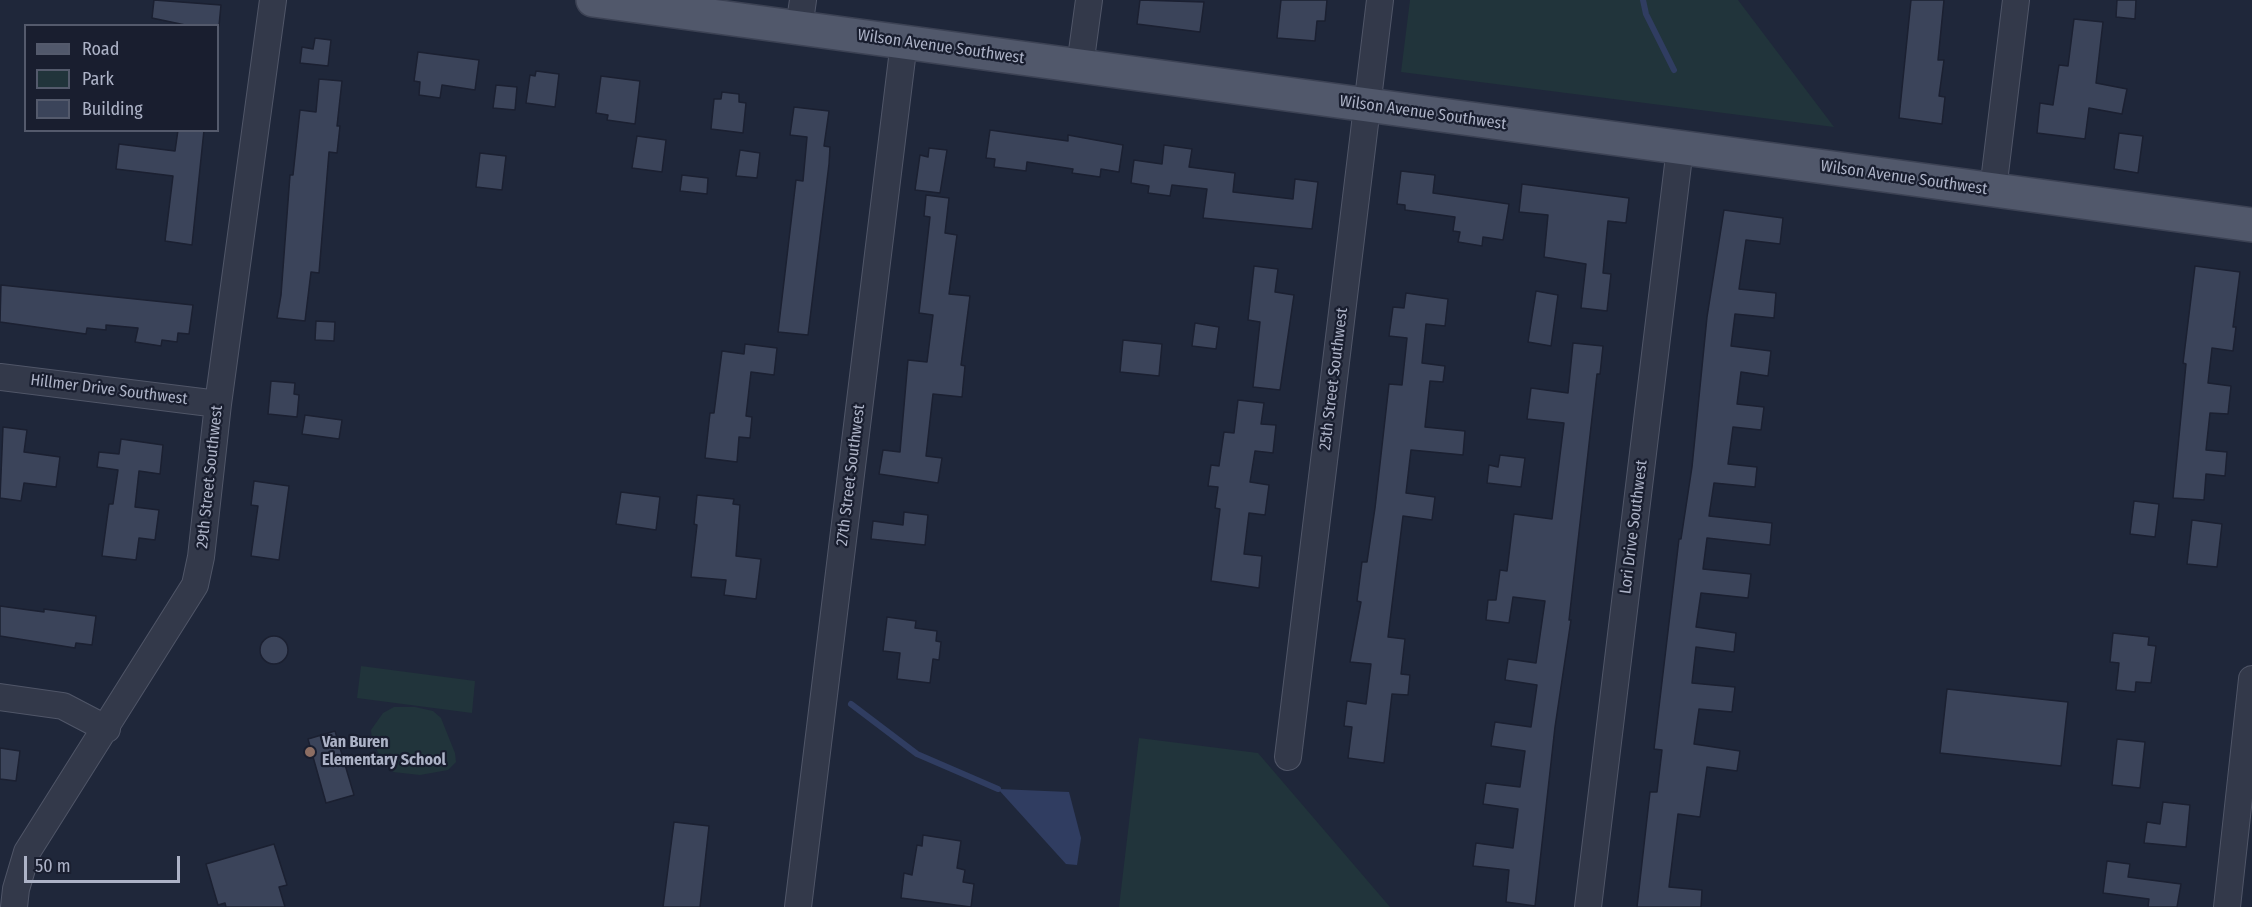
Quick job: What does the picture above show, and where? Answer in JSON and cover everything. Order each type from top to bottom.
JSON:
[{"type":"main road","name":"Wilson Avenue Southwest","points":[[594,0],[801,14],[904,42],[2252,225]]},
{"type":"street","name":"29th Street Southwest","points":[[14,907],[16,889],[27,852],[107,729],[195,585],[201,557],[218,404],[273,0]]},
{"type":"street","points":[[1080,66],[1089,0]]},
{"type":"street","name":"25th Street Southwest","points":[[1288,757],[1380,0]]},
{"type":"street","points":[[1993,190],[2016,0]]},
{"type":"street","name":"27th Street Southwest","points":[[798,907],[904,42]]},
{"type":"street","name":"Lori Drive Southwest","points":[[1588,907],[1680,148]]},
{"type":"street","name":"Hillmer Drive Southwest","points":[[0,377],[218,404]]},
{"type":"street","points":[[2227,907],[2252,679]]},
{"type":"street","points":[[0,697],[63,706],[107,729]]},
{"type":"green space","points":[[1410,0],[1738,0],[1834,127],[1401,72]]},
{"type":"green space","points":[[361,666],[475,681],[472,713],[357,698]]},
{"type":"green space","points":[[394,707],[415,707],[433,711],[441,718],[455,753],[456,762],[448,770],[420,775],[393,772],[394,767],[379,754],[372,741],[371,730],[383,713]]},
{"type":"green space","points":[[1139,738],[1258,753],[1390,907],[1119,907]]},
{"type":"water","points":[[998,789],[1069,792],[1081,838],[1077,865],[1066,864]]},
{"type":"building","points":[[154,0],[221,5],[219,26],[219,24],[180,24],[152,18]]},
{"type":"building","points":[[1140,0],[1204,2],[1200,32],[1137,24]]},
{"type":"building","points":[[1281,0],[1327,0],[1325,21],[1317,21],[1315,41],[1277,38]]},
{"type":"building","points":[[1911,0],[1944,0],[1938,60],[1944,60],[1939,96],[1945,97],[1942,124],[1899,118]]},
{"type":"building","points":[[2117,0],[2136,0],[2135,19],[2116,17]]},
{"type":"building","points":[[2074,19],[2103,22],[2096,83],[2127,89],[2122,114],[2089,108],[2085,139],[2037,133],[2040,103],[2053,105],[2059,65],[2068,66]]},
{"type":"building","points":[[315,38],[331,40],[328,66],[300,63],[302,47],[313,49]]},
{"type":"building","points":[[418,52],[479,60],[475,90],[442,85],[440,98],[419,95],[420,82],[414,81]]},
{"type":"building","points":[[536,71],[559,74],[555,107],[526,103],[530,75],[535,76]]},
{"type":"building","points":[[601,76],[640,81],[635,124],[607,120],[608,115],[596,113]]},
{"type":"building","points":[[319,79],[342,81],[337,126],[340,126],[337,153],[329,152],[319,273],[311,272],[305,321],[277,318],[281,295],[290,175],[293,175],[300,110],[316,112]]},
{"type":"building","points":[[496,85],[517,87],[515,110],[493,108]]},
{"type":"building","points":[[722,92],[739,94],[739,102],[746,103],[743,133],[711,129],[714,99],[721,99]]},
{"type":"building","points":[[794,107],[829,111],[824,146],[830,147],[829,164],[808,335],[778,332],[796,180],[803,181],[807,137],[790,135]]},
{"type":"building","points":[[990,130],[1068,141],[1068,135],[1123,145],[1119,172],[1101,169],[1100,177],[1072,173],[1073,169],[1027,162],[1026,171],[994,167],[995,159],[986,158]]},
{"type":"building","points":[[178,132],[204,132],[192,245],[165,241],[173,176],[116,169],[119,144],[175,151]]},
{"type":"building","points":[[2119,133],[2143,136],[2138,173],[2114,169]]},
{"type":"building","points":[[637,136],[666,140],[662,172],[632,168]]},
{"type":"building","points":[[1164,145],[1192,149],[1189,167],[1235,173],[1233,192],[1293,199],[1295,179],[1318,182],[1312,229],[1203,218],[1207,189],[1172,185],[1170,196],[1148,193],[1149,186],[1131,183],[1134,160],[1162,164]]},
{"type":"building","points":[[929,148],[947,150],[940,193],[915,190],[920,155],[928,157]]},
{"type":"building","points":[[740,150],[760,153],[757,178],[736,176]]},
{"type":"building","points":[[480,153],[506,156],[502,190],[476,187]]},
{"type":"building","points":[[1401,171],[1435,175],[1433,193],[1509,204],[1503,240],[1483,237],[1482,246],[1458,242],[1460,232],[1453,231],[1455,217],[1405,210],[1405,205],[1397,204]]},
{"type":"building","points":[[682,175],[708,178],[707,194],[680,191]]},
{"type":"building","points":[[1522,184],[1629,198],[1626,223],[1608,221],[1603,273],[1611,274],[1607,311],[1581,308],[1586,264],[1544,257],[1548,215],[1519,212]]},
{"type":"building","points":[[926,195],[949,198],[945,233],[957,235],[949,294],[970,296],[961,365],[965,366],[962,397],[933,394],[926,456],[942,458],[938,483],[879,474],[883,450],[900,452],[908,360],[927,362],[933,315],[919,313],[930,217],[924,216]]},
{"type":"building","points":[[1724,210],[1783,218],[1780,244],[1746,240],[1739,289],[1776,293],[1774,318],[1735,314],[1731,346],[1771,351],[1768,376],[1741,372],[1737,404],[1764,407],[1761,430],[1733,427],[1728,464],[1757,467],[1755,487],[1714,483],[1709,516],[1772,523],[1770,545],[1707,538],[1703,569],[1751,574],[1748,598],[1701,593],[1696,627],[1736,633],[1734,652],[1696,647],[1692,683],[1735,687],[1732,712],[1699,709],[1694,744],[1740,751],[1737,771],[1707,767],[1700,817],[1678,814],[1669,887],[1702,890],[1701,907],[1637,907],[1650,792],[1657,792],[1662,750],[1654,749],[1679,539],[1681,539],[1692,467],[1707,317]]},
{"type":"building","points":[[1254,266],[1278,269],[1275,292],[1294,295],[1280,390],[1253,387],[1260,322],[1248,320]]},
{"type":"building","points":[[2195,266],[2240,272],[2233,327],[2236,327],[2233,351],[2212,348],[2208,383],[2231,386],[2228,414],[2210,413],[2206,450],[2227,452],[2225,476],[2206,474],[2204,500],[2173,498],[2186,364],[2183,363]]},
{"type":"building","points":[[1,285],[193,305],[189,334],[178,333],[177,342],[162,340],[161,346],[135,342],[138,328],[106,325],[106,330],[87,328],[86,334],[0,322]]},
{"type":"building","points":[[1536,291],[1558,295],[1551,346],[1528,342]]},
{"type":"building","points":[[1406,293],[1448,299],[1445,326],[1426,324],[1422,363],[1445,366],[1443,382],[1430,381],[1425,427],[1465,431],[1463,455],[1411,450],[1406,493],[1435,497],[1432,520],[1403,516],[1388,637],[1405,639],[1401,674],[1410,675],[1408,695],[1392,694],[1384,763],[1348,758],[1352,727],[1344,726],[1347,701],[1366,704],[1371,664],[1350,662],[1361,602],[1357,601],[1362,562],[1367,562],[1375,508],[1389,384],[1402,385],[1407,338],[1389,336],[1393,307],[1404,308]]},
{"type":"building","points":[[316,321],[335,322],[334,341],[315,340]]},
{"type":"building","points":[[1195,323],[1219,327],[1216,349],[1192,346]]},
{"type":"building","points":[[1123,340],[1162,344],[1159,376],[1120,372]]},
{"type":"building","points":[[1573,343],[1603,346],[1600,374],[1597,374],[1569,620],[1571,620],[1555,727],[1535,906],[1506,902],[1509,870],[1473,866],[1476,843],[1513,848],[1518,809],[1483,804],[1486,783],[1520,787],[1525,751],[1491,746],[1495,722],[1531,727],[1537,685],[1505,680],[1508,659],[1536,663],[1545,601],[1513,597],[1509,623],[1486,620],[1488,600],[1496,600],[1500,570],[1507,571],[1514,514],[1552,519],[1564,423],[1527,419],[1531,388],[1568,393]]},
{"type":"building","points":[[745,344],[777,348],[774,375],[751,372],[746,416],[752,417],[750,438],[739,437],[737,462],[705,458],[710,413],[714,413],[722,351],[744,354]]},
{"type":"building","points":[[271,381],[295,383],[294,394],[299,395],[297,417],[268,414]]},
{"type":"building","points":[[1238,400],[1264,403],[1261,424],[1276,425],[1273,453],[1255,451],[1250,482],[1269,485],[1265,515],[1249,513],[1244,554],[1262,556],[1259,588],[1211,581],[1220,509],[1215,508],[1218,487],[1208,486],[1211,465],[1219,466],[1224,432],[1234,433]]},
{"type":"building","points":[[305,415],[342,420],[339,439],[302,434]]},
{"type":"building","points":[[3,427],[27,430],[24,452],[60,457],[56,487],[24,483],[21,501],[0,498]]},
{"type":"building","points":[[121,439],[163,445],[160,474],[139,471],[135,507],[159,510],[155,540],[139,538],[136,560],[102,556],[109,504],[113,504],[118,470],[97,467],[99,452],[119,454]]},
{"type":"building","points":[[1500,455],[1525,458],[1521,487],[1487,483],[1489,465],[1498,467]]},
{"type":"building","points":[[254,481],[289,486],[279,560],[251,556],[258,506],[251,505]]},
{"type":"building","points":[[621,492],[660,497],[656,530],[616,524]]},
{"type":"building","points":[[697,495],[734,499],[733,504],[740,505],[736,556],[761,559],[756,599],[724,595],[726,580],[691,577],[697,525],[694,524]]},
{"type":"building","points":[[2134,501],[2159,504],[2155,537],[2130,534]]},
{"type":"building","points":[[904,512],[928,515],[925,545],[871,539],[873,521],[903,525]]},
{"type":"building","points":[[2192,520],[2222,524],[2217,567],[2187,564]]},
{"type":"building","points":[[0,606],[96,616],[92,645],[76,643],[75,648],[0,636]]},
{"type":"building","points":[[887,617],[916,621],[915,628],[937,631],[936,641],[941,642],[939,660],[933,659],[930,683],[897,679],[900,653],[883,651]]},
{"type":"building","points":[[2113,633],[2149,637],[2148,645],[2156,646],[2151,683],[2136,682],[2135,692],[2116,690],[2119,663],[2110,662]]},
{"type":"building","points":[[274,636],[284,640],[288,650],[284,660],[274,664],[264,660],[260,650],[264,640]]},
{"type":"building","points":[[1947,689],[2068,702],[2061,766],[1940,753]]},
{"type":"building","points":[[335,731],[354,795],[326,803],[308,739]]},
{"type":"building","points":[[2117,739],[2145,742],[2140,788],[2112,785]]},
{"type":"building","points":[[0,748],[20,751],[16,781],[0,779]]},
{"type":"building","points":[[2163,802],[2190,805],[2186,847],[2144,843],[2147,822],[2160,824]]},
{"type":"building","points":[[674,822],[709,826],[700,907],[663,907]]},
{"type":"building","points":[[923,835],[961,841],[957,868],[965,870],[963,882],[974,884],[971,907],[901,898],[904,873],[912,875],[917,845],[922,846]]},
{"type":"building","points":[[274,844],[287,885],[279,887],[285,907],[226,907],[225,903],[218,905],[206,864]]},
{"type":"building","points":[[2107,861],[2130,864],[2128,877],[2181,884],[2177,907],[2148,907],[2149,899],[2103,893]]},
{"type":"waterway","points":[[1643,0],[1646,14],[1674,70]]},
{"type":"waterway","points":[[851,704],[917,754],[998,789]]},
{"type":"place","name":"Van Buren Elementary School","points":[[310,752]]}]
